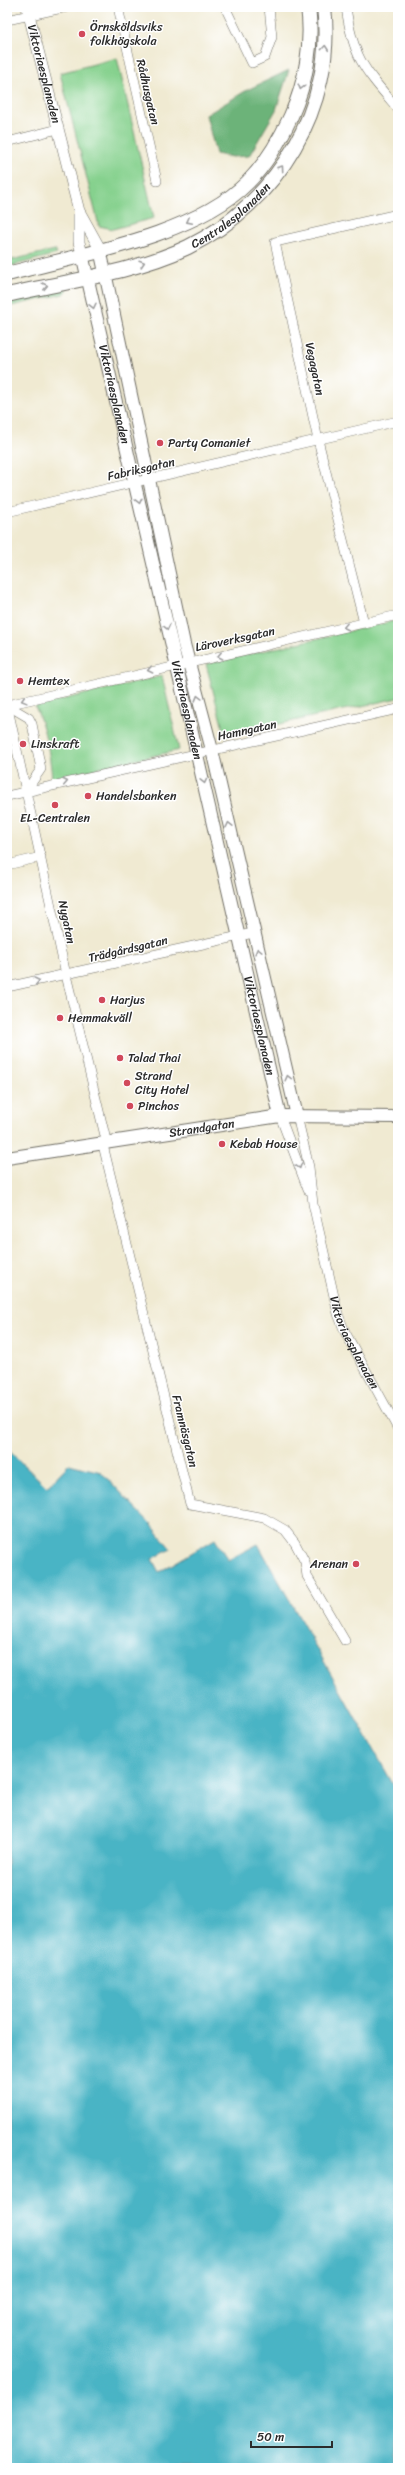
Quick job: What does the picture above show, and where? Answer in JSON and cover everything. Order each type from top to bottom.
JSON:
[{"type":"highway","name":"Centralesplanaden","points":[[7,274],[163,232],[188,222],[224,202],[248,182],[283,134],[294,110],[307,64],[309,40],[308,7]]},
{"type":"highway","name":"Centralesplanaden","points":[[7,295],[104,273],[187,247],[235,218],[259,195],[298,143],[312,110],[323,66],[326,39],[324,7]]},
{"type":"main road","name":"Viktoriaesplanaden","points":[[100,249],[147,479],[188,661],[212,750],[253,933],[297,1116]]},
{"type":"main road","name":"Viktoriaesplanaden","points":[[82,254],[86,277],[175,664],[198,754],[280,1116]]},
{"type":"main road","name":"Strandgatan","points":[[7,1158],[280,1116],[398,1117]]},
{"type":"street","points":[[7,20],[28,11],[67,7]]},
{"type":"street","name":"Rådhusgatan","points":[[118,7],[157,181]]},
{"type":"street","points":[[225,7],[252,63],[265,57],[272,37],[269,7]]},
{"type":"street","points":[[346,7],[350,35],[357,57],[369,75],[398,109]]},
{"type":"street","name":"Viktoriaesplanaden","points":[[28,11],[80,211],[100,249]]},
{"type":"street","points":[[7,142],[58,129]]},
{"type":"street","name":"Viktoriaesplanaden","points":[[80,211],[79,238],[82,254]]},
{"type":"street","name":"Vegagatan","points":[[364,623],[318,440],[275,242],[398,214]]},
{"type":"street","name":"Fabriksgatan","points":[[7,512],[398,421]]},
{"type":"street","name":"Läroverksgatan","points":[[7,704],[188,661],[398,615]]},
{"type":"street","points":[[7,704],[28,718],[32,724],[41,769],[26,791]]},
{"type":"street","name":"Nygatan","points":[[7,704],[66,975],[105,1144]]},
{"type":"street","name":"Hamngatan","points":[[7,796],[398,709]]},
{"type":"street","points":[[7,865],[41,857]]},
{"type":"street","name":"Trädgårdsgatan","points":[[7,987],[253,933]]},
{"type":"street","name":"Viktoriaesplanaden","points":[[280,1116],[313,1204],[342,1326],[398,1429]]},
{"type":"street","name":"Viktoriaesplanaden","points":[[297,1116],[309,1167],[313,1204]]},
{"type":"street","name":"Framnäsgatan","points":[[105,1144],[190,1504],[264,1518],[285,1530],[295,1543],[305,1562],[308,1576],[344,1640]]},
{"type":"green space","points":[[117,58],[154,218],[113,229],[99,226],[60,73]]},
{"type":"green space","points":[[289,70],[276,110],[249,156],[232,157],[216,154],[206,115],[247,90]]},
{"type":"green space","points":[[55,250],[57,254],[7,267],[7,261]]},
{"type":"green space","points":[[66,288],[66,292],[63,294],[7,307],[7,302]]},
{"type":"green space","points":[[398,620],[398,698],[225,736],[206,664]]},
{"type":"green space","points":[[162,676],[179,750],[52,779],[50,760],[42,723],[35,706]]},
{"type":"water","points":[[7,1449],[47,1487],[69,1464],[101,1472],[151,1524],[171,1549],[152,1559],[159,1572],[215,1539],[228,1560],[258,1544],[398,1793],[398,2468],[7,2468]]},
{"type":"place","name":"Örnsköldsviks folkhögskola","points":[[82,34]]},
{"type":"place","name":"Party Comaniet","points":[[160,443]]},
{"type":"place","name":"Hemtex","points":[[20,681]]},
{"type":"place","name":"Linskraft","points":[[23,744]]},
{"type":"place","name":"Handelsbanken","points":[[88,796]]},
{"type":"place","name":"EL-Centralen","points":[[55,805]]},
{"type":"place","name":"Harjus","points":[[102,1000]]},
{"type":"place","name":"Hemmakväll","points":[[60,1018]]},
{"type":"place","name":"Talad Thai","points":[[120,1058]]},
{"type":"place","name":"Strand City Hotel","points":[[127,1083]]},
{"type":"place","name":"Pinchos","points":[[130,1106]]},
{"type":"place","name":"Kebab House","points":[[222,1144]]},
{"type":"place","name":"Arenan","points":[[356,1564]]}]
